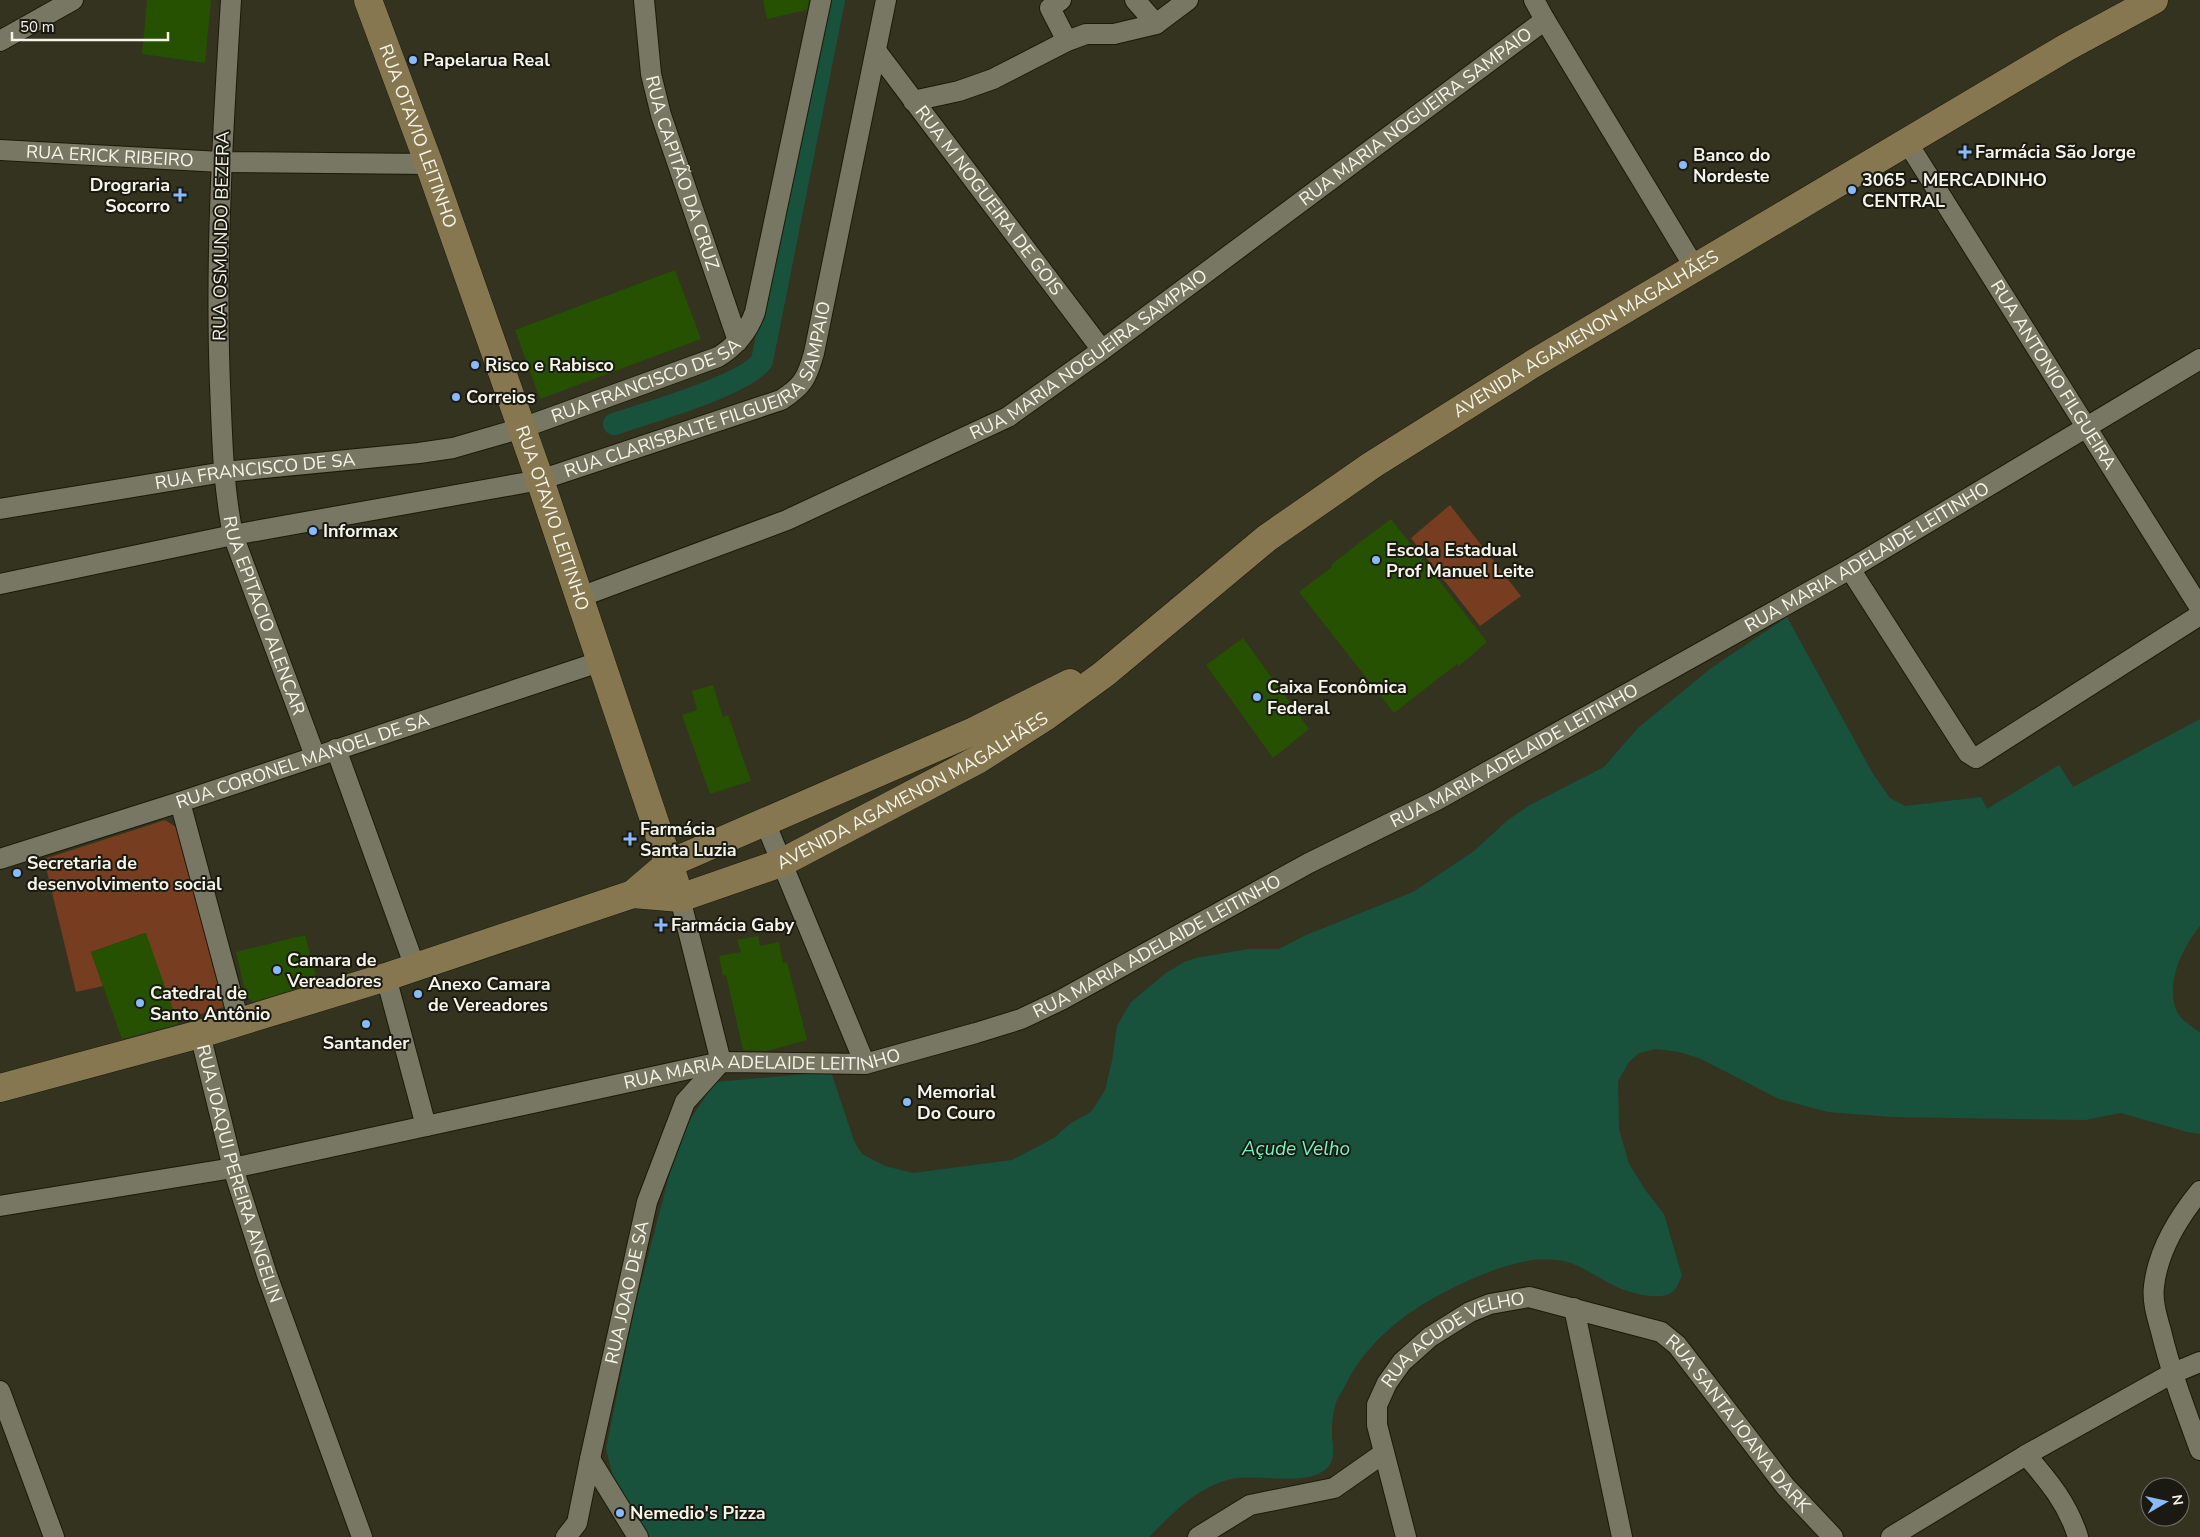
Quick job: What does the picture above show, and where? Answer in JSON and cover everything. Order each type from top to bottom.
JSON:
[{"type":"main road","name":"RUA OTAVIO LEITINHO","points":[[368,0],[429,164],[522,428],[602,661],[680,898]]},
{"type":"main road","points":[[2067,47],[2120,0]]},
{"type":"main road","points":[[2067,47],[2154,0]]},
{"type":"main road","name":"AVENIDA AGAMENON MAGALHÃES","points":[[680,898],[781,863],[987,754],[1045,717],[1127,655],[1267,538],[1372,465],[1531,365],[2067,47]]},
{"type":"main road","name":"AVENIDA AGAMENON MAGALHÃES","points":[[633,894],[668,864],[974,731],[1127,655]]},
{"type":"main road","points":[[926,752],[921,766],[936,782]]},
{"type":"main road","points":[[840,789],[858,822]]},
{"type":"main road","points":[[633,894],[680,898]]},
{"type":"main road","name":"RUA JOAQUI PEREIRA ANGELIN","points":[[200,1034],[415,968],[633,894]]},
{"type":"main road","points":[[0,1088],[200,1034]]},
{"type":"street","points":[[0,41],[73,0]]},
{"type":"street","name":"RUA OSMUNDO BEZERA","points":[[224,472],[218,317],[221,162],[231,0]]},
{"type":"street","name":"RUA CAPITÃO DA CRUZ","points":[[644,0],[651,74],[662,115],[738,341]]},
{"type":"street","name":"RUA FRANCISCO DE SA","points":[[0,509],[224,472],[418,453],[478,442],[718,357],[731,349],[750,325],[755,312],[821,0]]},
{"type":"street","name":"RUA CLARISBALTE FILGUEIRA SAMPAIO","points":[[0,584],[233,535],[540,480],[781,400],[797,390],[807,376],[814,353],[877,52],[886,0]]},
{"type":"street","points":[[1061,0],[1050,8],[1067,41]]},
{"type":"street","points":[[1136,0],[1156,24]]},
{"type":"street","points":[[913,100],[959,90],[993,78],[1067,41],[1086,34],[1114,34],[1156,24],[1188,0]]},
{"type":"street","name":"RUA MARIA NOGUEIRA SAMPAIO","points":[[1534,0],[1695,268]]},
{"type":"street","name":"RUA MARIA NOGUEIRA SAMPAIO","points":[[580,597],[787,520],[1008,417],[1102,350],[1545,20]]},
{"type":"street","name":"RUA M NOGUEIRA DE GOIS","points":[[877,52],[1102,350]]},
{"type":"street","name":"RUA ANTONIO FILGUEIRA","points":[[1907,142],[2200,608]]},
{"type":"street","name":"RUA ERICK RIBEIRO","points":[[0,150],[221,162],[429,164]]},
{"type":"street","name":"RUA MARIA ADELAIDE LEITINHO","points":[[0,1206],[233,1168],[721,1062],[865,1064],[1021,1018],[1061,1000],[1309,863],[1437,800],[1850,569],[2200,359]]},
{"type":"street","name":"RUA EPITACIO ALENCAR","points":[[224,472],[233,535],[315,756]]},
{"type":"street","points":[[1850,569],[1968,753],[1976,758],[2200,615]]},
{"type":"street","name":"RUA CORONEL MANOEL DE SA","points":[[0,859],[180,802],[602,661]]},
{"type":"street","points":[[336,749],[415,968]]},
{"type":"street","points":[[180,802],[239,1022]]},
{"type":"street","points":[[765,822],[865,1064]]},
{"type":"street","points":[[680,898],[721,1062]]},
{"type":"street","points":[[386,977],[426,1126]]},
{"type":"street","name":"RUA JOAQUI PEREIRA ANGELIN","points":[[200,1034],[233,1168],[267,1275],[362,1537]]},
{"type":"street","name":"RUA JOAO DE SA","points":[[574,1532],[647,1202],[684,1102],[721,1062]]},
{"type":"street","points":[[2200,1192],[2178,1221],[2167,1243],[2154,1286],[2156,1310],[2171,1374],[2200,1450]]},
{"type":"street","name":"RUA ACUDE VELHO","points":[[1384,1454],[1377,1425],[1378,1405],[1387,1383],[1402,1362],[1430,1337],[1470,1312],[1506,1300],[1529,1297],[1574,1308]]},
{"type":"street","points":[[1574,1308],[1622,1537]]},
{"type":"street","name":"RUA SANTA JOANA DARK","points":[[1574,1308],[1661,1332],[1677,1345],[1785,1486],[1833,1537]]},
{"type":"street","points":[[1891,1537],[2026,1455],[2171,1374],[2200,1362]]},
{"type":"street","points":[[0,1394],[54,1537]]},
{"type":"street","points":[[1198,1537],[1250,1506],[1334,1488],[1384,1454],[1406,1537]]},
{"type":"street","points":[[2026,1455],[2052,1484],[2074,1525],[2078,1537]]},
{"type":"street","points":[[590,1458],[638,1537]]},
{"type":"shaded area","points":[[1450,505],[1521,596],[1480,626],[1411,538]]},
{"type":"shaded area","points":[[165,820],[179,829],[231,1005],[177,1021],[145,933],[91,952],[103,986],[76,992],[44,859]]},
{"type":"water","name":"Açude Velho","points":[[1787,617],[1873,774],[1890,798],[1905,806],[1981,797],[1987,809],[2059,765],[2073,787],[2200,719],[2200,926],[2182,955],[2174,978],[2173,990],[2177,1012],[2184,1021],[2200,1033],[2200,1134],[2121,1113],[2085,1120],[1892,1117],[1828,1112],[1779,1099],[1699,1058],[1679,1052],[1656,1049],[1639,1053],[1629,1062],[1618,1081],[1619,1129],[1629,1164],[1646,1191],[1664,1214],[1682,1276],[1675,1289],[1662,1296],[1636,1294],[1611,1284],[1571,1263],[1553,1259],[1524,1261],[1506,1266],[1453,1288],[1411,1312],[1375,1343],[1360,1361],[1336,1403],[1332,1423],[1332,1459],[1327,1468],[1318,1474],[1294,1478],[1239,1478],[1215,1484],[1185,1503],[1149,1537],[649,1537],[614,1480],[606,1449],[634,1310],[669,1176],[688,1123],[715,1082],[831,1072],[854,1141],[862,1154],[885,1166],[913,1173],[1012,1160],[1054,1138],[1071,1123],[1091,1112],[1105,1090],[1112,1061],[1117,1026],[1131,1002],[1166,973],[1184,962],[1196,958],[1248,949],[1279,949],[1304,936],[1413,892],[1474,851],[1508,820],[1528,806],[1604,767],[1638,728],[1710,669]]},
{"type":"building","points":[[147,0],[211,0],[205,63],[142,54]]},
{"type":"building","points":[[763,0],[809,0],[807,10],[767,19]]},
{"type":"building","points":[[675,270],[701,339],[540,399],[515,330]]},
{"type":"building","points":[[1391,519],[1487,642],[1459,666],[1457,664],[1394,713],[1299,592]]},
{"type":"building","name":"Caixa Econômica Federal","points":[[1243,638],[1309,729],[1273,758],[1206,665]]},
{"type":"building","points":[[713,685],[723,717],[728,715],[751,781],[710,794],[682,715],[697,710],[692,691]]},
{"type":"building","name":"Catedral de Santo Antônio","points":[[146,933],[178,1024],[122,1039],[91,952]]},
{"type":"building","name":"Camara de Vereadores","points":[[305,935],[318,982],[253,1002],[246,996],[236,952]]},
{"type":"building","points":[[758,936],[760,946],[779,942],[783,963],[787,962],[807,1040],[767,1051],[743,1050],[726,975],[723,976],[719,956],[741,952],[737,940]]},
{"type":"waterway","points":[[614,424],[716,389],[736,380],[762,361],[834,0]]},
{"type":"place","name":"Papelarua Real","points":[[413,60]]},
{"type":"place","name":"Farmácia São Jorge","points":[[1965,152]]},
{"type":"place","name":"Banco do Nordeste","points":[[1683,165]]},
{"type":"place","name":"3065 - MERCADINHO CENTRAL","points":[[1852,190]]},
{"type":"place","name":"Drograria Socorro","points":[[180,195]]},
{"type":"place","name":"Risco e Rabisco","points":[[475,365]]},
{"type":"place","name":"Correios","points":[[456,397]]},
{"type":"place","name":"Informax","points":[[313,531]]},
{"type":"place","name":"Escola Estadual Prof Manuel Leite","points":[[1376,560]]},
{"type":"place","name":"Caixa Econômica Federal","points":[[1257,697]]},
{"type":"place","name":"Farmácia Santa Luzia","points":[[630,839]]},
{"type":"place","name":"Secretaria de desenvolvimento social","points":[[17,873]]},
{"type":"place","name":"Farmácia Gaby","points":[[661,925]]},
{"type":"place","name":"Camara de Vereadores","points":[[277,970]]},
{"type":"place","name":"Anexo Camara de Vereadores","points":[[418,994]]},
{"type":"place","name":"Catedral de Santo Antônio","points":[[140,1003]]},
{"type":"place","name":"Santander","points":[[366,1024]]},
{"type":"place","name":"Memorial Do Couro","points":[[907,1102]]},
{"type":"place","name":"Nemedio's Pizza","points":[[620,1513]]}]
